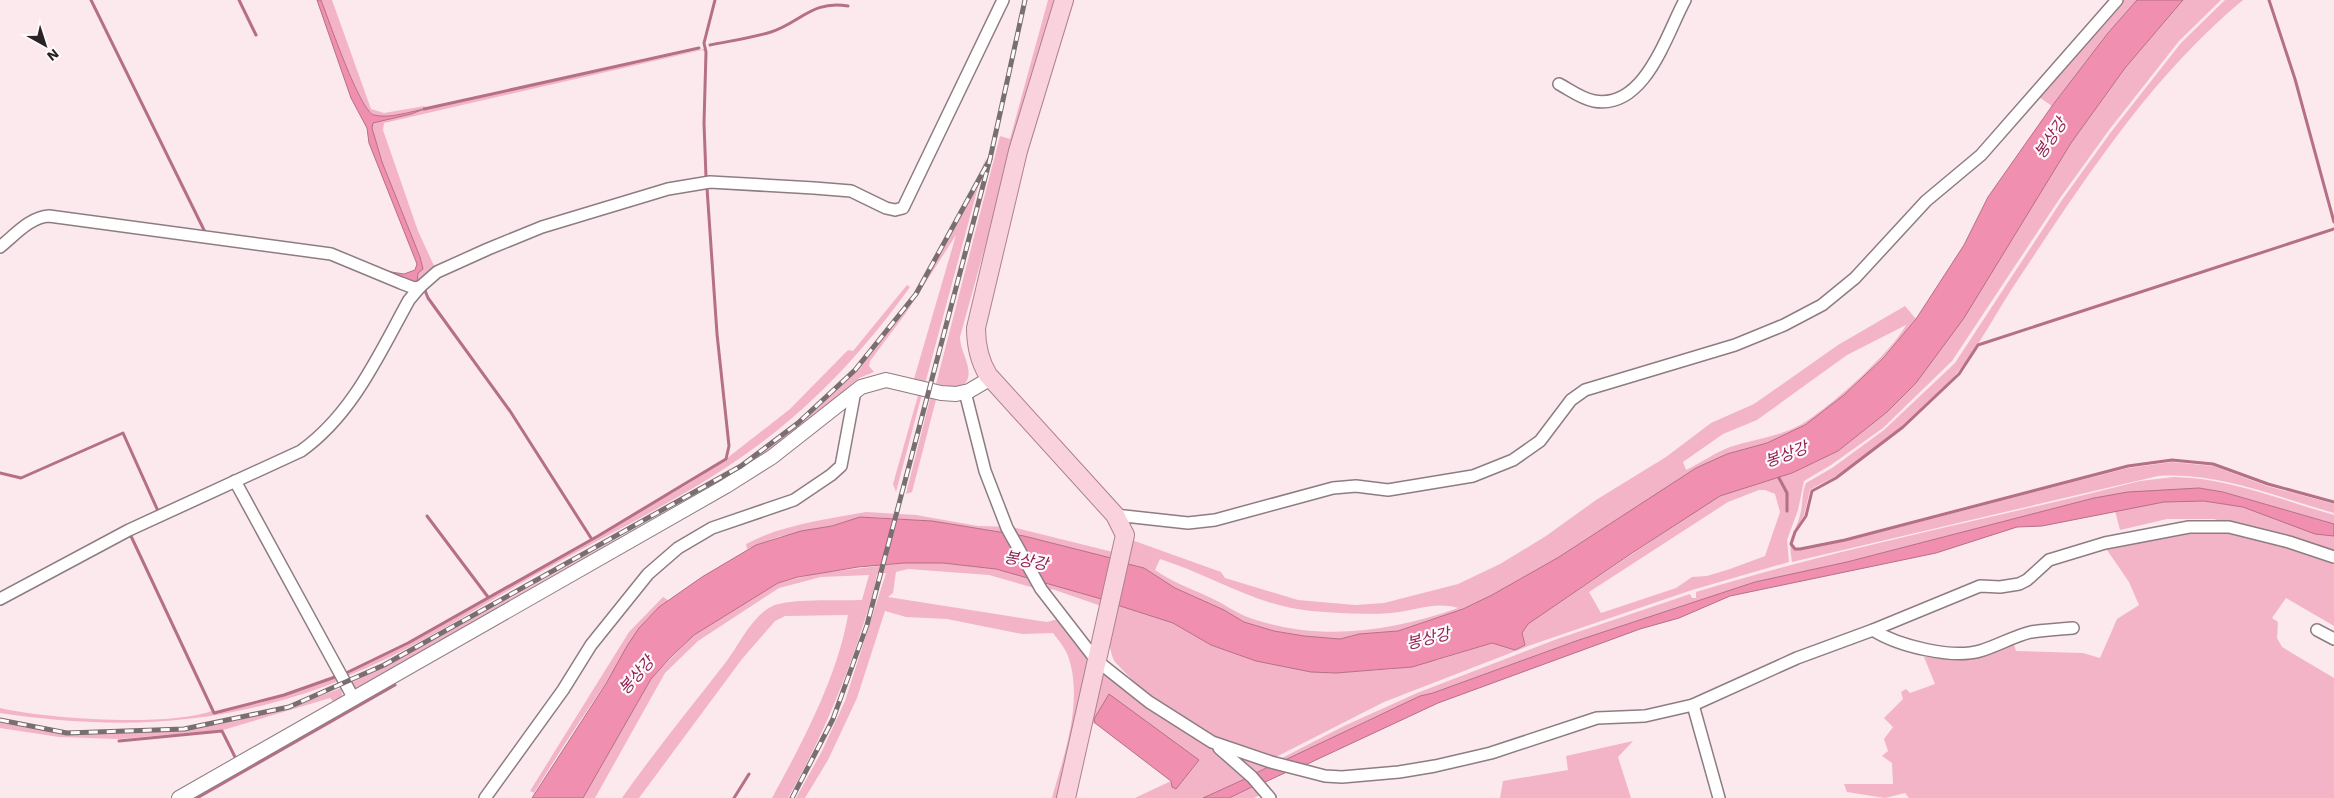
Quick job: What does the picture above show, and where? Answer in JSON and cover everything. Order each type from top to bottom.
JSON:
[{"type":"main road","points":[[1064,0],[1018,151],[976,328],[977,348],[984,368],[991,378],[1115,515],[1123,529],[1124,542],[1066,798]]},
{"type":"street","points":[[0,599],[129,530],[301,451],[329,428],[363,384],[410,300],[420,287],[446,268],[542,226],[668,190],[710,182],[851,192],[886,208],[896,210],[903,208],[1003,0]]},
{"type":"street","points":[[1559,84],[1592,101],[1619,100],[1639,84],[1650,69],[1685,0]]},
{"type":"street","points":[[1115,515],[1188,523],[1206,521],[1333,488],[1356,486],[1388,490],[1473,476],[1513,460],[1540,441],[1571,400],[1585,390],[1735,345],[1784,325],[1822,305],[1855,278],[1926,201],[1981,155],[2107,5],[2117,0]]},
{"type":"street","points":[[0,247],[37,218],[50,216],[331,254],[414,288],[420,287]]},
{"type":"street","points":[[179,798],[726,486],[772,457],[855,391],[886,380],[941,393],[965,392],[991,378]]},
{"type":"street","points":[[485,798],[592,645],[648,574],[678,548],[712,528],[794,500],[832,475],[841,466],[855,391]]},
{"type":"street","points":[[965,392],[984,471],[1007,528],[1041,589],[1096,660],[1149,702],[1212,742],[1252,778],[1270,798]]},
{"type":"street","points":[[235,481],[354,699]]},
{"type":"street","points":[[1212,742],[1271,762],[1325,776],[1342,777],[1399,772],[1461,761],[1597,718],[1645,716],[1693,705],[1797,658],[1873,630],[1980,586],[2000,587],[2019,584],[2027,580],[2049,560],[2071,552],[2189,527],[2244,529],[2334,557]]},
{"type":"street","points":[[1873,630],[1882,636],[1930,651],[1955,655],[1978,652],[2030,632],[2073,628]]},
{"type":"street","points":[[2317,630],[2334,639]]},
{"type":"street","points":[[1693,705],[1719,798]]},
{"type":"shaded area","points":[[321,0],[332,0],[371,109],[384,113],[425,106],[424,109],[386,116],[374,115],[368,110],[353,82]]},
{"type":"shaded area","points":[[1048,0],[1060,0],[998,200],[960,337],[969,371],[968,378],[959,388],[936,384],[1000,136],[1010,139]]},
{"type":"shaded area","points":[[2121,0],[2137,0],[2108,33],[2052,106],[2039,97]]},
{"type":"shaded area","points":[[2183,0],[2221,0],[2179,41],[2109,130],[2060,198],[1952,361],[1883,428],[1831,465],[1804,481],[1798,510],[1787,540],[1789,562],[1692,590],[1531,645],[1384,702],[1272,759],[1212,736],[1145,693],[1115,662],[1109,641],[1114,604],[1173,623],[1211,645],[1256,661],[1311,672],[1336,673],[1394,669],[1441,659],[1492,643],[1515,650],[1525,645],[1522,633],[1528,624],[1693,513],[1720,496],[1792,473],[1838,451],[1887,412],[1916,382],[2071,143],[2125,68]],"holes":[[[1759,490],[1775,494],[1780,512],[1765,556],[1707,576],[1692,577],[1676,588],[1601,613],[1589,592],[1728,502]]]},
{"type":"shaded area","points":[[2225,0],[2243,0],[2209,30],[2178,62],[2121,131],[2094,167],[1957,373],[1930,402],[1884,441],[1836,476],[1810,490],[1804,515],[1793,535],[1801,511],[1806,483],[1832,468],[1884,430],[1955,363],[2062,200],[2111,132],[2181,43]]},
{"type":"shaded area","points":[[704,49],[705,52],[702,50],[384,123],[383,130],[418,231],[436,270],[417,285],[411,285],[331,253],[49,214],[37,216],[0,245],[39,211],[330,252],[417,284],[418,273],[423,269],[420,257],[382,162],[372,128],[373,123],[425,109]]},
{"type":"shaded area","points":[[986,157],[925,384],[914,379],[956,235],[906,313],[870,361],[869,366],[874,372],[859,378],[793,434],[748,467],[356,690],[349,684],[437,638],[687,500],[748,462],[787,433],[824,400],[858,365],[890,328],[919,288],[945,246],[967,202]]},
{"type":"shaded area","points":[[907,285],[910,287],[893,310],[837,376],[773,434],[750,451],[672,500],[537,574],[443,629],[395,655],[345,677],[344,675],[408,644],[688,484],[726,459],[790,409],[848,350],[853,351]]},
{"type":"shaded area","points":[[1905,306],[1916,319],[1884,356],[1844,395],[1805,425],[1767,443],[1727,454],[1696,468],[1559,557],[1492,595],[1463,609],[1398,631],[1353,635],[1340,639],[1274,631],[1244,622],[1224,610],[1175,588],[1144,568],[1124,563],[1129,539],[1221,572],[1225,578],[1298,600],[1355,605],[1384,603],[1458,584],[1500,564],[1546,536],[1596,500],[1666,457],[1711,423],[1754,404],[1838,345]],"holes":[[[1906,325],[1888,349],[1859,379],[1813,417],[1784,432],[1724,449],[1686,470],[1683,462],[1723,434],[1757,420],[1847,355]],[[1160,559],[1252,597],[1291,608],[1351,614],[1391,613],[1433,606],[1458,608],[1407,623],[1380,628],[1328,632],[1302,630],[1250,618],[1175,581],[1155,570]]]},
{"type":"shaded area","points":[[919,392],[922,394],[896,492],[893,484]]},
{"type":"shaded area","points":[[931,395],[937,396],[912,492],[906,494]]},
{"type":"shaded area","points":[[2172,462],[2213,466],[2267,486],[2334,504],[2334,513],[2225,482],[2181,476],[2158,476],[1792,562],[1791,545],[1794,550],[1800,550],[1845,541],[2128,468]]},
{"type":"shaded area","points":[[2174,477],[2215,481],[2255,491],[2334,515],[2334,524],[2224,492],[2199,488],[2094,498],[1847,562],[1755,582],[1576,641],[1422,696],[1285,760],[1280,759],[1344,726],[1417,693],[1557,639],[1690,594],[1692,598],[1696,598],[1696,592],[1862,547],[2140,481]]},
{"type":"shaded area","points":[[2204,501],[2243,507],[2315,533],[2334,536],[2334,554],[2214,519],[2167,519],[2120,530],[2115,511],[2164,502]]},
{"type":"shaded area","points":[[866,512],[916,515],[978,526],[1012,527],[1117,553],[1115,559],[1024,536],[932,521],[870,517],[860,517],[832,526],[778,537],[747,549],[746,544],[789,527]]},
{"type":"shaded area","points":[[2187,530],[2239,532],[2330,561],[2334,565],[2334,626],[2286,598],[2272,618],[2278,622],[2277,638],[2282,647],[2334,678],[2334,798],[1909,798],[1905,793],[1885,798],[1847,792],[1844,784],[1893,784],[1892,763],[1882,756],[1888,751],[1884,739],[1893,727],[1884,718],[1903,699],[1901,692],[1906,689],[1910,693],[1935,684],[1924,657],[1959,656],[2013,641],[2016,651],[2083,653],[2100,658],[2117,619],[2139,605],[2129,582],[2105,547]]},
{"type":"shaded area","points":[[904,563],[943,563],[996,569],[1105,600],[1104,607],[1052,589],[1048,592],[989,575],[908,569],[896,572],[893,593],[888,597],[1047,622],[1058,619],[1091,658],[1060,798],[1052,798],[1070,729],[1074,693],[1069,659],[1064,648],[1053,633],[1022,634],[947,619],[906,617],[885,611],[857,698],[828,760],[805,798],[796,798],[822,751],[845,701],[886,573],[877,574],[866,616],[843,682],[818,740],[788,798],[772,798],[806,733],[827,686],[843,639],[848,615],[785,616],[775,621],[742,659],[639,798],[622,798],[726,662],[760,614],[775,605],[784,603],[862,600],[869,575],[821,577],[779,588],[698,641],[665,673],[595,798],[583,798],[651,679],[694,635],[778,583],[819,573]]},
{"type":"shaded area","points":[[663,597],[669,601],[658,609],[641,627],[534,793],[530,791],[629,632]]},
{"type":"shaded area","points":[[1100,674],[1106,675],[1202,742],[1247,778],[1203,798],[1135,798],[1171,781],[1176,789],[1199,760],[1094,719],[1095,723],[1090,725]]},
{"type":"shaded area","points":[[338,677],[339,681],[254,708],[172,721],[88,722],[0,713],[0,708],[76,718],[107,720],[166,719],[212,711],[213,713],[260,703]]},
{"type":"shaded area","points":[[396,679],[398,682],[194,798],[186,798]]},
{"type":"shaded area","points":[[341,688],[343,699],[336,704],[330,698],[223,730],[118,739],[59,737],[0,728],[0,722],[88,732],[131,733],[173,730],[215,725],[257,716],[299,704]]},
{"type":"shaded area","points":[[1633,741],[1618,757],[1631,798],[1500,798],[1503,781],[1568,770],[1566,756]]},
{"type":"shaded area","points":[[1234,753],[1274,764],[1254,774]]},
{"type":"shaded area","points":[[1256,785],[1264,793],[1254,798],[1229,798]]},
{"type":"water","points":[[317,0],[321,0],[353,82],[368,110],[374,115],[386,116],[424,109],[373,123],[372,128],[382,162],[420,257],[423,269],[418,273],[417,284],[378,270],[404,274],[415,270],[417,264],[369,143],[367,128],[351,98]]},
{"type":"water","name":"봉상강","points":[[2137,0],[2183,0],[2125,68],[2071,143],[1964,318],[1916,383],[1887,412],[1838,451],[1792,473],[1720,496],[1632,553],[1528,624],[1522,633],[1525,645],[1515,650],[1492,643],[1412,667],[1336,673],[1311,672],[1256,661],[1211,645],[1173,623],[1114,604],[1124,563],[1144,568],[1175,588],[1224,610],[1244,622],[1274,631],[1340,639],[1359,634],[1398,631],[1463,609],[1492,595],[1559,557],[1696,468],[1727,454],[1767,443],[1805,425],[1844,395],[1884,357],[1916,319],[1964,245],[1988,197],[2052,106],[2108,33]]},
{"type":"water","points":[[2199,488],[2223,492],[2334,524],[2334,536],[2315,534],[2243,507],[2204,501],[2164,502],[2042,526],[2017,527],[1936,553],[1730,596],[1679,618],[1640,629],[1438,703],[1303,766],[1285,760],[1420,696],[1576,641],[1755,582],[1847,562],[2094,498],[2128,492]]},
{"type":"water","name":"봉상강","points":[[860,517],[932,521],[1024,536],[1115,559],[1105,600],[996,569],[943,563],[904,563],[858,567],[798,577],[778,583],[694,635],[670,658],[651,679],[583,798],[532,798],[607,682],[627,646],[639,628],[659,607],[702,577],[756,545],[801,531],[832,526]]},
{"type":"water","points":[[1109,694],[1199,760],[1176,789],[1172,787],[1171,781],[1095,723],[1094,719]]},
{"type":"water","points":[[1274,764],[1289,771],[1263,783],[1254,774]]},
{"type":"water","points":[[1247,778],[1256,785],[1229,798],[1203,798]]},
{"type":"waterway","points":[[91,0],[205,232]]},
{"type":"waterway","points":[[239,0],[256,35]]},
{"type":"waterway","points":[[706,177],[704,123],[706,52],[704,43],[715,0]]},
{"type":"waterway","points":[[2269,0],[2295,79],[2334,222]]},
{"type":"waterway","points":[[710,45],[771,32],[807,13],[825,6],[848,6]]},
{"type":"waterway","points":[[424,109],[699,48]]},
{"type":"waterway","points":[[344,674],[408,643],[598,536],[726,459],[729,446],[717,334],[707,188]]},
{"type":"waterway","points":[[2334,229],[1978,345],[1959,374],[1903,427],[1836,478],[1812,491],[1806,516],[1795,532],[1791,544],[1795,549],[1800,549],[1845,540],[2128,466],[2172,460],[2213,464],[2268,484],[2334,502]]},
{"type":"waterway","points":[[424,288],[428,298],[510,411],[591,538]]},
{"type":"waterway","points":[[0,473],[21,478],[123,433],[158,511],[162,509]]},
{"type":"waterway","points":[[1779,478],[1787,493],[1787,511]]},
{"type":"waterway","points":[[427,516],[488,597]]},
{"type":"waterway","points":[[130,534],[214,713],[284,695],[335,677]]},
{"type":"waterway","points":[[197,798],[395,685]]},
{"type":"waterway","points":[[119,741],[222,731],[236,759]]},
{"type":"waterway","points":[[734,798],[749,774]]},
{"type":"railway","points":[[792,798],[833,719],[867,625],[990,159],[1025,0]]},
{"type":"railway","points":[[0,720],[67,733],[184,729],[289,707],[384,665],[741,466],[798,423],[855,370],[916,294],[990,159]]}]
